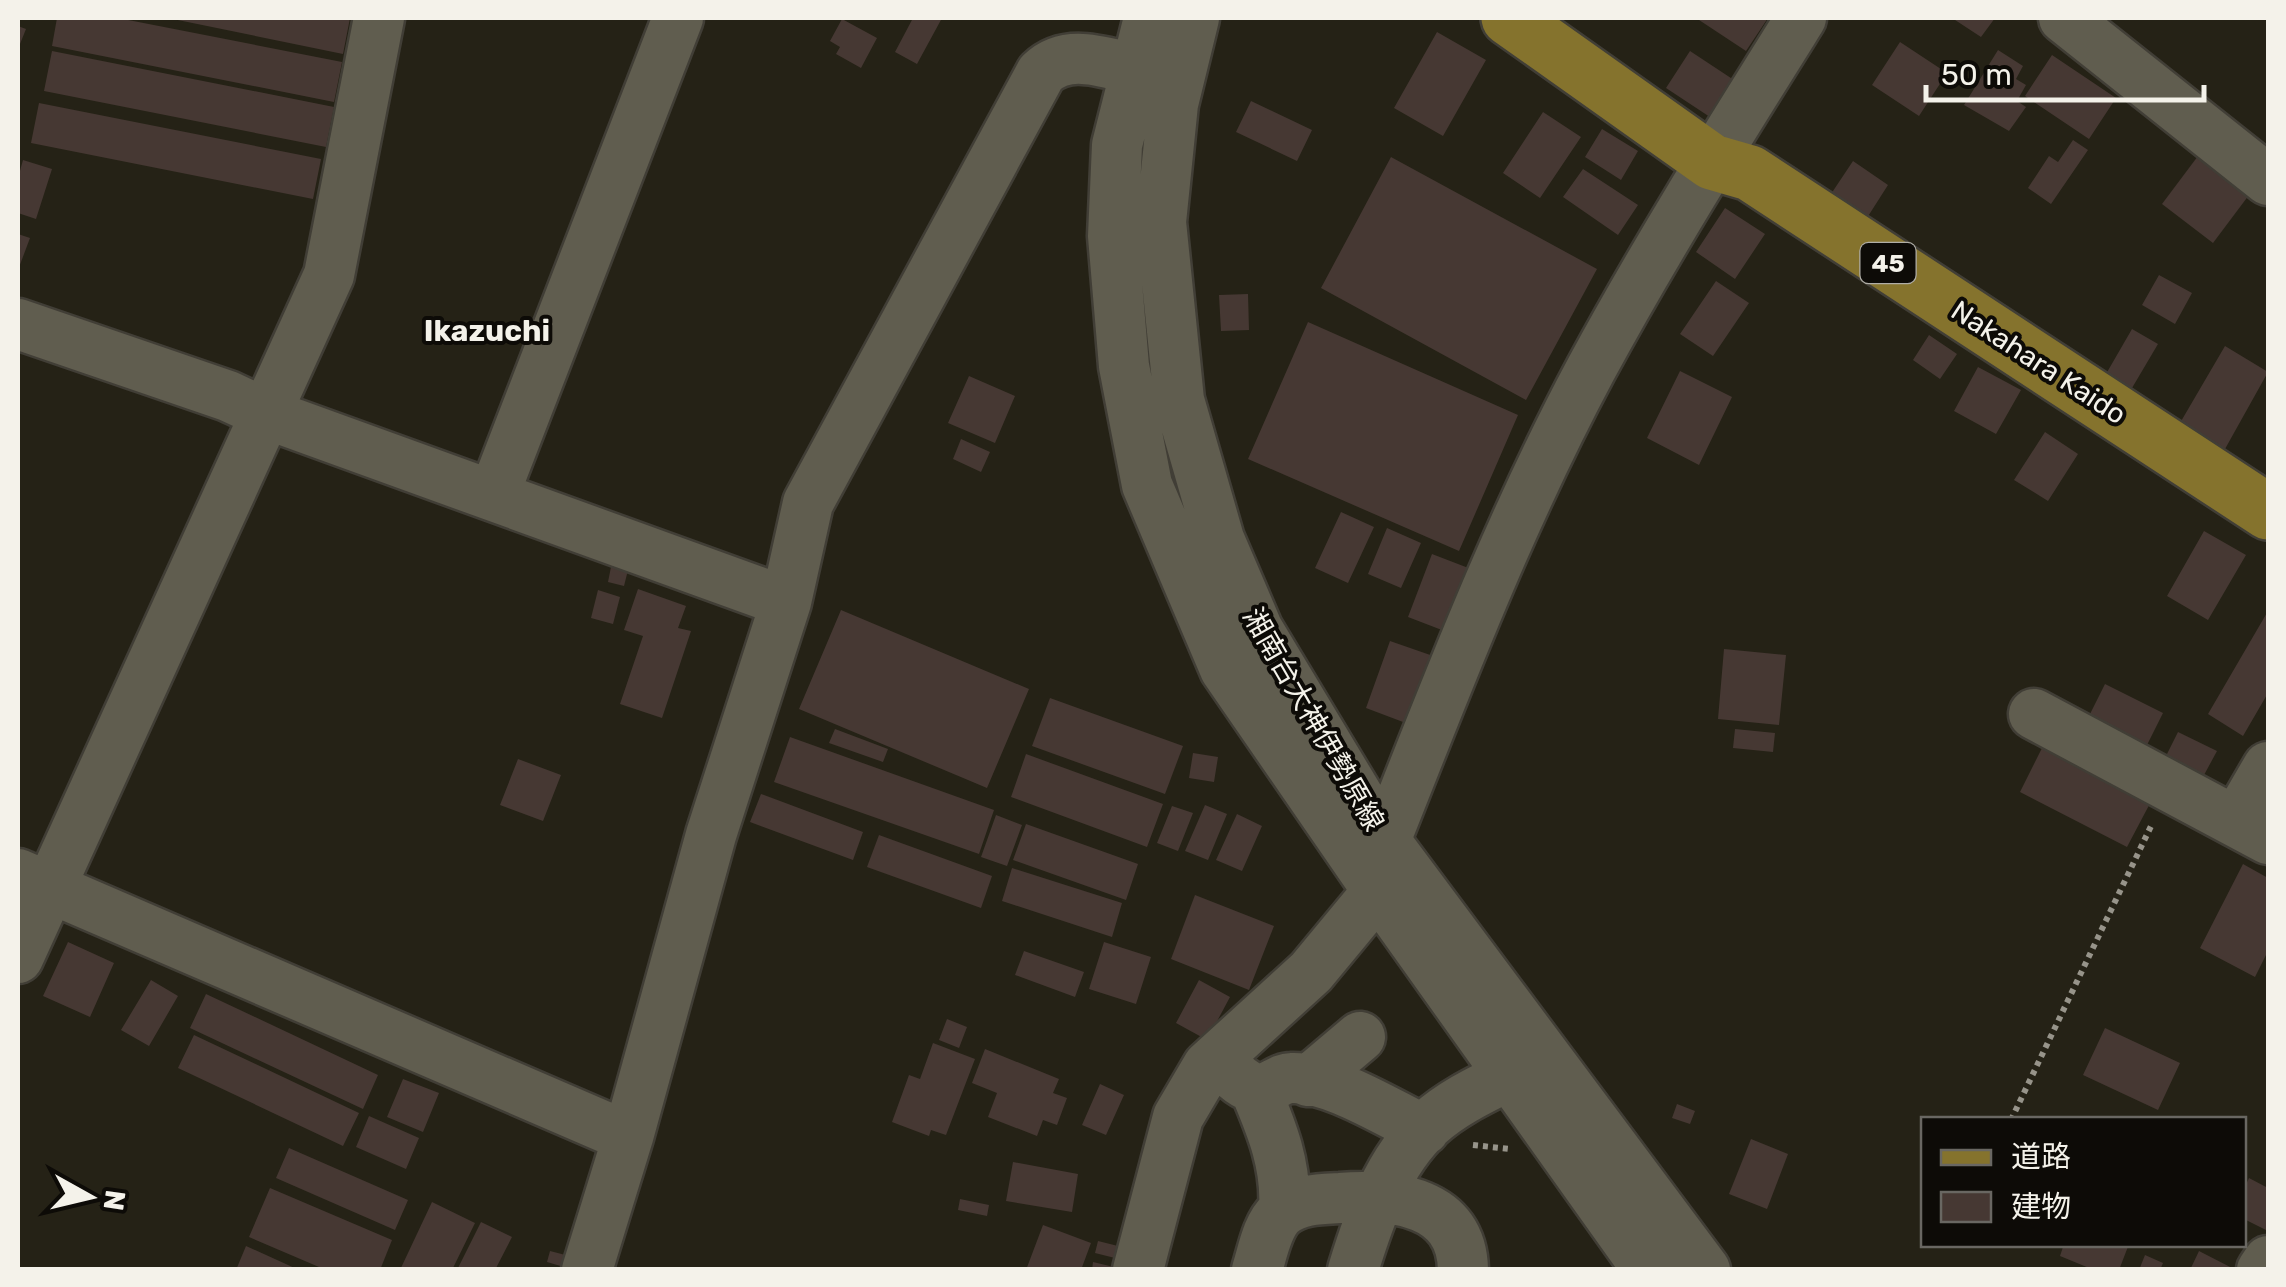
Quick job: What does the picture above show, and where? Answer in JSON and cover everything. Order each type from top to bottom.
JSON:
[{"type":"main road","name":"Nakahara Kaido","points":[[1509,18],[1712,162],[1750,173],[2268,512]]},
{"type":"street","points":[[18,958],[33,881],[267,414],[328,276],[378,18]]},
{"type":"street","points":[[494,494],[678,18]]},
{"type":"street","name":"湘南台大神伊勢原線","points":[[1148,18],[1117,145],[1112,236],[1124,366],[1147,485],[1225,669],[1648,1270]]},
{"type":"street","name":"湘南台大神伊勢原線","points":[[1194,18],[1173,104],[1160,222],[1178,400],[1219,539],[1258,630],[1384,841],[1705,1270]]},
{"type":"street","points":[[1384,841],[1492,576],[1574,404],[1712,162],[1800,18]]},
{"type":"street","points":[[2064,18],[2268,180]]},
{"type":"street","points":[[587,1270],[628,1137],[710,835],[786,602],[808,503],[1041,73],[1051,63],[1066,59],[1088,59],[1134,69]]},
{"type":"street","points":[[18,324],[228,396],[267,414],[786,602]]},
{"type":"street","points":[[2034,714],[2252,831],[2268,767]]},
{"type":"street","points":[[33,881],[628,1137]]},
{"type":"street","points":[[1138,1270],[1178,1117],[1208,1066],[1311,972],[1378,891]]},
{"type":"street","points":[[1308,1081],[1360,1036]]},
{"type":"street","points":[[1217,1058],[1235,1077],[1255,1089],[1288,1078],[1308,1081],[1351,1095],[1424,1130]]},
{"type":"street","points":[[1354,1270],[1379,1196],[1424,1130],[1448,1109],[1510,1076]]},
{"type":"street","points":[[1255,1089],[1282,1162],[1286,1184],[1284,1210]]},
{"type":"street","points":[[1257,1270],[1273,1222],[1284,1210],[1304,1201],[1379,1196],[1423,1205],[1454,1232],[1463,1270]]},
{"type":"street","points":[[2262,1270],[2268,1261]]},
{"type":"path","points":[[2012,1117],[2170,787]]},
{"type":"building","points":[[57,18],[118,18],[342,62],[334,102],[52,46]]},
{"type":"building","points":[[168,18],[350,18],[343,54]]},
{"type":"building","points":[[913,18],[942,18],[917,64],[895,52]]},
{"type":"building","points":[[1696,18],[1768,18],[1746,51]]},
{"type":"building","points":[[1952,18],[1995,18],[1981,37]]},
{"type":"building","points":[[842,19],[877,38],[861,68],[836,54],[840,47],[830,41]]},
{"type":"building","points":[[18,26],[26,29],[18,49]]},
{"type":"building","points":[[1437,32],[1486,60],[1443,136],[1394,108]]},
{"type":"building","points":[[1900,42],[1947,73],[1919,116],[1872,85]]},
{"type":"building","points":[[1998,50],[2023,66],[2016,79],[2026,85],[2017,101],[2026,107],[2009,131],[1964,105]]},
{"type":"building","points":[[52,51],[334,107],[326,147],[44,91]]},
{"type":"building","points":[[1690,51],[1743,86],[1719,123],[1666,88]]},
{"type":"building","points":[[2052,55],[2116,98],[2089,139],[2025,96]]},
{"type":"building","points":[[1251,101],[1312,130],[1297,161],[1236,132]]},
{"type":"building","points":[[39,103],[321,159],[313,199],[31,143]]},
{"type":"building","points":[[1543,112],[1581,137],[1540,198],[1503,173]]},
{"type":"building","points":[[1602,129],[1638,151],[1621,180],[1585,157]]},
{"type":"building","points":[[2073,140],[2088,150],[2051,204],[2028,188],[2049,156],[2058,162]]},
{"type":"building","points":[[2198,156],[2249,195],[2213,243],[2162,204]]},
{"type":"building","points":[[1391,157],[1597,269],[1526,400],[1321,288]]},
{"type":"building","points":[[23,160],[52,169],[36,219],[18,213],[18,178]]},
{"type":"building","points":[[1853,161],[1888,185],[1865,221],[1829,197]]},
{"type":"building","points":[[1583,169],[1638,205],[1618,235],[1563,197]]},
{"type":"building","points":[[1725,208],[1765,234],[1735,279],[1696,252]]},
{"type":"building","points":[[18,234],[30,238],[18,270]]},
{"type":"building","points":[[2159,275],[2192,293],[2175,324],[2142,305]]},
{"type":"building","points":[[1716,281],[1749,303],[1713,356],[1680,334]]},
{"type":"building","points":[[1248,294],[1249,330],[1221,331],[1219,295]]},
{"type":"building","points":[[1308,322],[1518,415],[1459,551],[1248,459]]},
{"type":"building","points":[[2132,329],[2158,344],[2132,388],[2106,374]]},
{"type":"building","points":[[1929,335],[1957,354],[1940,379],[1913,360]]},
{"type":"building","points":[[2225,346],[2268,372],[2225,449],[2180,423]]},
{"type":"building","points":[[1978,367],[2021,390],[1996,434],[1954,411]]},
{"type":"building","points":[[1680,371],[1732,397],[1699,465],[1647,438]]},
{"type":"building","points":[[969,376],[1015,396],[995,443],[948,423]]},
{"type":"building","points":[[2045,432],[2078,454],[2048,501],[2014,480]]},
{"type":"building","points":[[961,439],[990,452],[981,472],[953,459]]},
{"type":"building","points":[[1341,512],[1374,527],[1348,583],[1315,568]]},
{"type":"building","points":[[1387,528],[1421,543],[1401,588],[1368,574]]},
{"type":"building","points":[[2204,531],[2246,555],[2208,620],[2167,596]]},
{"type":"building","points":[[1432,554],[1471,569],[1447,632],[1408,617]]},
{"type":"building","points":[[613,557],[630,562],[624,586],[608,582]]},
{"type":"building","points":[[638,589],[686,606],[678,628],[691,631],[662,718],[620,704],[643,636],[624,630]]},
{"type":"building","points":[[598,590],[620,597],[613,624],[591,618]]},
{"type":"building","points":[[841,610],[1029,689],[987,788],[799,709]]},
{"type":"building","points":[[2268,611],[2268,693],[2243,736],[2208,714]]},
{"type":"building","points":[[1390,641],[1436,657],[1411,725],[1366,708]]},
{"type":"building","points":[[1724,649],[1786,655],[1779,725],[1718,719]]},
{"type":"building","points":[[2105,684],[2163,713],[2141,757],[2083,728]]},
{"type":"building","points":[[1050,698],[1183,746],[1165,794],[1032,746]]},
{"type":"building","points":[[835,729],[888,749],[883,762],[829,743]]},
{"type":"building","points":[[1735,729],[1775,733],[1773,752],[1733,748]]},
{"type":"building","points":[[2178,732],[2217,751],[2197,788],[2160,768]]},
{"type":"building","points":[[2048,736],[2156,792],[2127,847],[2020,792]]},
{"type":"building","points":[[790,737],[994,810],[979,854],[774,782]]},
{"type":"building","points":[[1193,753],[1218,757],[1214,782],[1189,778]]},
{"type":"building","points":[[1026,754],[1163,804],[1147,847],[1011,797]]},
{"type":"building","points":[[518,759],[561,775],[543,821],[500,805]]},
{"type":"building","points":[[761,794],[863,832],[853,860],[750,822]]},
{"type":"building","points":[[1205,805],[1227,814],[1208,860],[1185,851]]},
{"type":"building","points":[[1172,806],[1193,813],[1178,851],[1157,843]]},
{"type":"building","points":[[1237,814],[1262,826],[1242,871],[1216,860]]},
{"type":"building","points":[[996,815],[1022,825],[1007,866],[981,857]]},
{"type":"building","points":[[1026,824],[1138,864],[1126,900],[1013,860]]},
{"type":"building","points":[[879,835],[992,876],[981,908],[867,867]]},
{"type":"building","points":[[2243,864],[2268,878],[2268,951],[2255,977],[2200,948]]},
{"type":"building","points":[[1012,868],[1122,903],[1112,937],[1002,901]]},
{"type":"building","points":[[1195,895],[1274,926],[1249,990],[1171,959]]},
{"type":"building","points":[[68,942],[114,963],[90,1017],[43,996]]},
{"type":"building","points":[[1104,942],[1151,957],[1136,1004],[1089,989]]},
{"type":"building","points":[[1024,951],[1084,972],[1075,997],[1015,975]]},
{"type":"building","points":[[151,980],[178,996],[149,1046],[121,1030]]},
{"type":"building","points":[[1199,980],[1230,997],[1207,1040],[1176,1023]]},
{"type":"building","points":[[206,994],[378,1075],[363,1109],[190,1028]]},
{"type":"building","points":[[947,1019],[967,1027],[959,1048],[939,1040]]},
{"type":"building","points":[[2105,1028],[2180,1063],[2158,1110],[2083,1075]]},
{"type":"building","points":[[194,1035],[359,1113],[343,1146],[178,1068]]},
{"type":"building","points":[[933,1043],[975,1059],[946,1135],[931,1130],[929,1136],[892,1122],[909,1075],[920,1079]]},
{"type":"building","points":[[985,1049],[1059,1079],[1053,1093],[1067,1098],[1057,1125],[1043,1120],[1037,1136],[988,1117],[997,1093],[972,1083]]},
{"type":"building","points":[[403,1079],[439,1093],[423,1132],[387,1117]]},
{"type":"building","points":[[1100,1084],[1124,1095],[1106,1135],[1082,1125]]},
{"type":"building","points":[[1677,1104],[1695,1111],[1690,1124],[1672,1118]]},
{"type":"building","points":[[369,1116],[419,1138],[406,1169],[356,1147]]},
{"type":"building","points":[[1751,1139],[1788,1154],[1767,1209],[1729,1194]]},
{"type":"building","points":[[289,1148],[408,1200],[395,1230],[276,1178]]},
{"type":"building","points":[[1013,1162],[1078,1174],[1072,1212],[1006,1201]]},
{"type":"building","points":[[2249,1178],[2268,1188],[2268,1231],[2246,1220]]},
{"type":"building","points":[[270,1188],[392,1240],[380,1270],[326,1270],[249,1237]]},
{"type":"building","points":[[960,1199],[989,1205],[987,1216],[958,1210]]},
{"type":"building","points":[[432,1202],[475,1223],[452,1270],[400,1270]]},
{"type":"building","points":[[481,1222],[512,1237],[495,1270],[457,1270]]},
{"type":"building","points":[[1043,1225],[1091,1243],[1081,1270],[1026,1270]]},
{"type":"building","points":[[1098,1241],[1118,1246],[1115,1258],[1095,1253]]},
{"type":"building","points":[[246,1246],[299,1270],[236,1270]]},
{"type":"building","points":[[2063,1247],[2128,1247],[2119,1270],[2094,1270],[2060,1256]]},
{"type":"building","points":[[550,1251],[577,1258],[574,1270],[547,1262]]},
{"type":"building","points":[[2199,1251],[2236,1270],[2190,1270]]},
{"type":"building","points":[[2145,1255],[2163,1263],[2160,1270],[2139,1270]]},
{"type":"building","points":[[1093,1262],[1118,1268],[1118,1270],[1092,1270]]},
{"type":"district","name":"Ikazuchi","points":[[487,331]]}]
